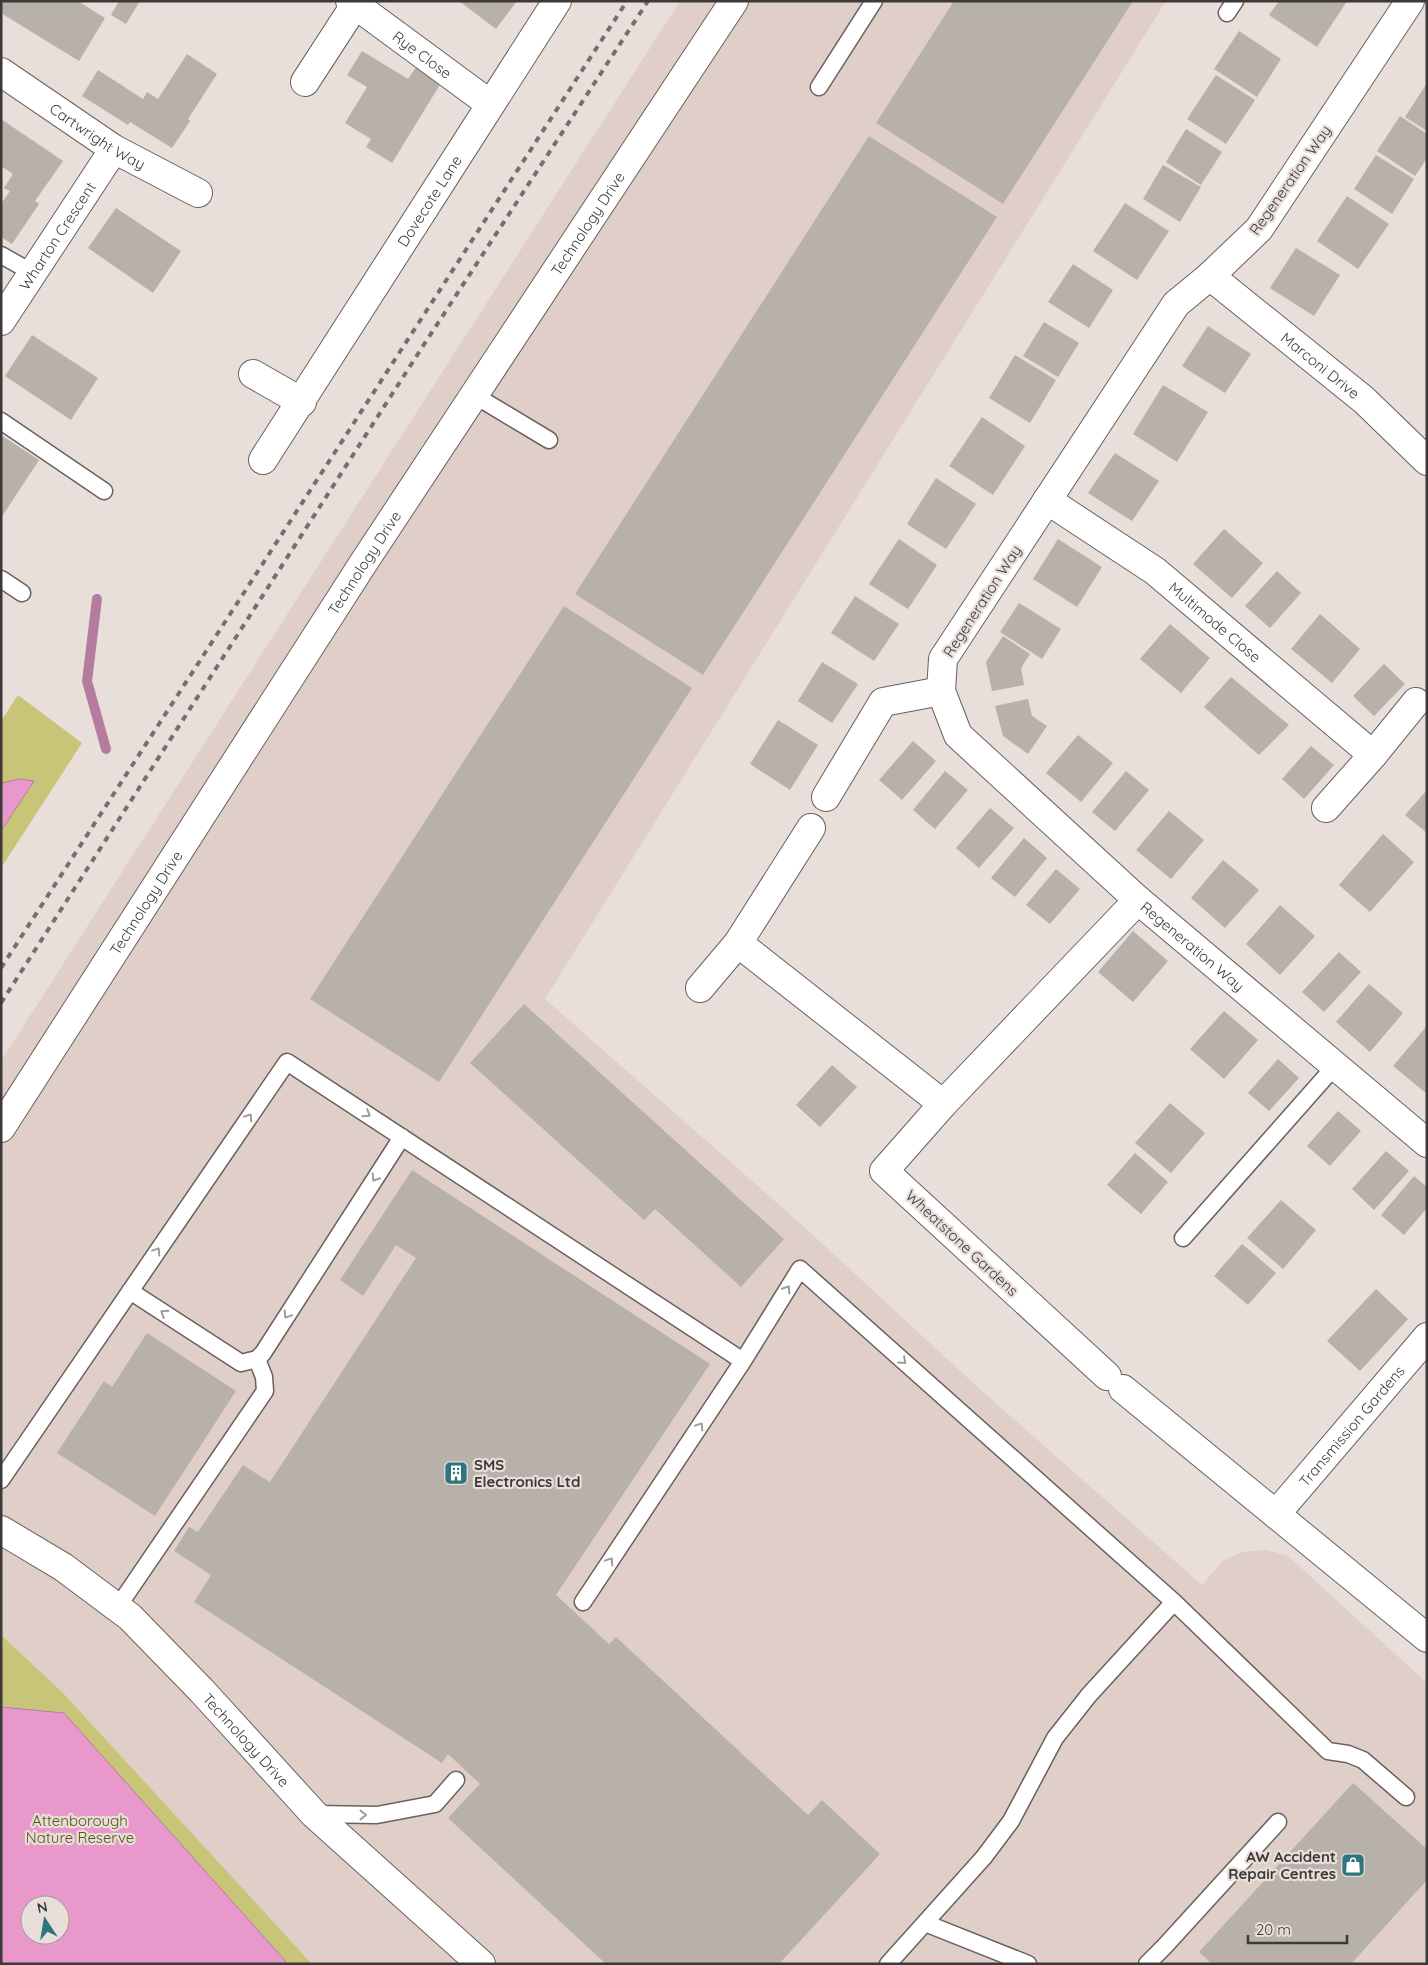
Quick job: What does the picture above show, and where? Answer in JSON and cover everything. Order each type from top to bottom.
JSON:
[{"type":"street","name":"Dovecote Lane","points":[[263,460],[302,402],[557,1]]},
{"type":"street","name":"Technology Drive","points":[[1,1128],[364,562],[734,1]]},
{"type":"street","name":"Regeneration Way","points":[[1410,1],[1260,229],[1210,276],[1176,304],[943,659],[941,691],[958,735],[1138,900],[1427,1143]]},
{"type":"street","name":"Rye Close","points":[[305,82],[353,3],[490,104]]},
{"type":"street","name":"Cartwright Way","points":[[1,72],[114,149],[198,193]]},
{"type":"street","name":"Wharton Crescent","points":[[1,321],[114,149]]},
{"type":"street","name":"Marconi Drive","points":[[1210,276],[1364,400],[1427,461]]},
{"type":"street","points":[[253,374],[302,402]]},
{"type":"street","name":"Multimode Close","points":[[1047,500],[1155,572],[1373,755]]},
{"type":"street","points":[[826,797],[883,702],[941,691]]},
{"type":"street","points":[[1326,808],[1373,755],[1416,702]]},
{"type":"street","points":[[700,988],[738,943],[811,828]]},
{"type":"street","name":"Wheatstone Gardens","points":[[1138,900],[943,1104],[884,1171],[1115,1382],[1276,1514]]},
{"type":"street","points":[[738,943],[943,1104]]},
{"type":"street","name":"Transmission Gardens","points":[[1276,1514],[1427,1337]]},
{"type":"street","points":[[1276,1514],[1427,1638]]},
{"type":"street","name":"Technology Drive","points":[[1,1530],[63,1567],[130,1617],[202,1691],[314,1814],[481,1964]]},
{"type":"lane","points":[[819,87],[874,1]]},
{"type":"lane","points":[[1,255],[33,273]]},
{"type":"lane","points":[[474,395],[548,440]]},
{"type":"lane","points":[[1,421],[104,491]]},
{"type":"lane","points":[[1,579],[22,593]]},
{"type":"lane","points":[[1,1480],[287,1062],[743,1361]]},
{"type":"lane","points":[[1184,1238],[1335,1066]]},
{"type":"lane","points":[[130,1291],[241,1363],[248,1363],[257,1359],[263,1353],[402,1137]]},
{"type":"lane","points":[[583,1602],[743,1361],[800,1269],[1174,1602],[1328,1751],[1348,1754],[1363,1760],[1406,1797]]},
{"type":"lane","points":[[117,1608],[265,1391],[264,1377],[257,1359]]},
{"type":"lane","points":[[888,1964],[984,1857],[1010,1821],[1055,1738],[1089,1695],[1174,1602]]},
{"type":"lane","points":[[314,1814],[377,1815],[435,1804],[456,1780]]},
{"type":"lane","points":[[1147,1964],[1278,1822]]},
{"type":"lane","points":[[925,1923],[1028,1964]]},
{"type":"shaded area","points":[[680,1],[1166,1],[545,999],[802,1225],[983,1392],[1202,1585],[1224,1560],[1243,1552],[1265,1550],[1287,1555],[1427,1683],[1427,1964],[312,1964],[1,1637],[1,1061]]},
{"type":"shaded area","points":[[19,779],[34,781],[1,831],[1,783]]},
{"type":"shaded area","name":"Attenborough Nature Reserve","points":[[1,1707],[64,1713],[288,1964],[1,1964]]},
{"type":"green space","points":[[18,695],[82,743],[1,868],[1,721]]},
{"type":"green space","name":"Attenborough Nature Reserve","points":[[1,1635],[62,1692],[312,1964],[1,1964]]},
{"type":"building","points":[[1,1],[78,1],[105,18],[79,61],[1,13]]},
{"type":"building","points":[[119,1],[140,1],[126,24],[111,15]]},
{"type":"building","points":[[459,1],[517,1],[496,29]]},
{"type":"building","points":[[954,1],[1133,1],[1003,204],[876,123]]},
{"type":"building","points":[[1279,1],[1347,1],[1317,47],[1269,15]]},
{"type":"building","points":[[1239,31],[1281,59],[1257,97],[1214,69]]},
{"type":"building","points":[[362,51],[408,79],[419,63],[444,78],[392,163],[366,147],[371,139],[345,123],[367,87],[347,75]]},
{"type":"building","points":[[187,54],[217,74],[172,148],[130,122],[128,125],[82,96],[98,70],[143,99],[147,92],[158,99]]},
{"type":"building","points":[[1216,75],[1255,100],[1226,144],[1187,119]]},
{"type":"building","points":[[1427,83],[1427,131],[1405,117]]},
{"type":"building","points":[[1400,116],[1427,134],[1427,158],[1415,176],[1377,151]]},
{"type":"building","points":[[1,119],[63,161],[35,201],[39,204],[12,244],[1,237],[1,204],[10,191],[4,188],[13,174],[1,166]]},
{"type":"building","points":[[1186,129],[1222,152],[1201,185],[1166,162]]},
{"type":"building","points":[[869,136],[997,217],[703,675],[575,594]]},
{"type":"building","points":[[1376,155],[1414,179],[1392,214],[1354,189]]},
{"type":"building","points":[[1163,165],[1201,187],[1180,222],[1143,199]]},
{"type":"building","points":[[1347,196],[1389,224],[1358,269],[1317,241]]},
{"type":"building","points":[[1125,203],[1169,231],[1137,280],[1093,251]]},
{"type":"building","points":[[116,208],[181,251],[153,293],[88,248]]},
{"type":"building","points":[[1296,248],[1340,275],[1314,316],[1270,288]]},
{"type":"building","points":[[1073,264],[1113,290],[1089,328],[1048,302]]},
{"type":"building","points":[[1044,322],[1079,343],[1058,377],[1023,356]]},
{"type":"building","points":[[1208,326],[1251,354],[1225,393],[1182,366]]},
{"type":"building","points":[[32,335],[98,378],[71,420],[5,376]]},
{"type":"building","points":[[1015,355],[1056,380],[1030,423],[989,398]]},
{"type":"building","points":[[1163,385],[1208,412],[1177,462],[1133,434]]},
{"type":"building","points":[[982,417],[1025,446],[993,495],[949,466]]},
{"type":"building","points":[[1,435],[39,460],[1,518]]},
{"type":"building","points":[[1115,453],[1159,481],[1132,521],[1088,493]]},
{"type":"building","points":[[936,478],[976,504],[946,549],[907,524]]},
{"type":"building","points":[[1224,529],[1263,563],[1232,598],[1193,564]]},
{"type":"building","points":[[899,539],[937,565],[908,609],[869,584]]},
{"type":"building","points":[[1058,539],[1102,567],[1077,607],[1033,579]]},
{"type":"building","points":[[1277,571],[1301,593],[1270,628],[1245,606]]},
{"type":"building","points":[[855,596],[899,624],[874,661],[831,633]]},
{"type":"building","points":[[1019,603],[1061,629],[1042,659],[1000,632]]},
{"type":"building","points":[[564,606],[692,688],[439,1082],[310,999]]},
{"type":"building","points":[[1320,614],[1360,649],[1332,683],[1291,649]]},
{"type":"building","points":[[1170,624],[1210,658],[1181,693],[1140,659]]},
{"type":"building","points":[[1003,636],[1030,654],[1021,668],[1024,685],[992,691],[986,662]]},
{"type":"building","points":[[822,662],[858,684],[832,723],[798,701]]},
{"type":"building","points":[[1384,664],[1405,684],[1374,716],[1353,696]]},
{"type":"building","points":[[1231,677],[1289,725],[1259,755],[1204,707]]},
{"type":"building","points":[[1028,699],[1032,716],[1047,726],[1028,754],[1003,736],[995,706]]},
{"type":"building","points":[[778,720],[818,745],[790,790],[750,764]]},
{"type":"building","points":[[1078,735],[1113,763],[1081,802],[1046,773]]},
{"type":"building","points":[[913,741],[936,761],[902,800],[879,780]]},
{"type":"building","points":[[1311,746],[1334,765],[1304,799],[1282,779]]},
{"type":"building","points":[[945,771],[968,790],[935,829],[913,810]]},
{"type":"building","points":[[1126,771],[1149,790],[1115,831],[1092,812]]},
{"type":"building","points":[[1427,790],[1427,833],[1405,815]]},
{"type":"building","points":[[990,808],[1014,828],[979,868],[956,848]]},
{"type":"building","points":[[1169,811],[1204,840],[1171,879],[1136,850]]},
{"type":"building","points":[[1383,834],[1414,862],[1370,912],[1339,885]]},
{"type":"building","points":[[1024,838],[1047,858],[1015,897],[991,878]]},
{"type":"building","points":[[1223,860],[1259,890],[1225,928],[1191,898]]},
{"type":"building","points":[[1056,869],[1080,889],[1050,924],[1026,905]]},
{"type":"building","points":[[1280,905],[1315,936],[1280,975],[1246,944]]},
{"type":"building","points":[[1133,931],[1168,961],[1133,1002],[1098,972]]},
{"type":"building","points":[[1339,952],[1361,972],[1324,1012],[1302,992]]},
{"type":"building","points":[[1369,984],[1403,1013],[1370,1052],[1336,1022]]},
{"type":"building","points":[[524,1004],[784,1239],[741,1287],[655,1209],[644,1220],[470,1063]]},
{"type":"building","points":[[1224,1011],[1258,1040],[1224,1079],[1190,1049]]},
{"type":"building","points":[[1427,1028],[1427,1094],[1393,1066]]},
{"type":"building","points":[[1278,1059],[1299,1078],[1269,1111],[1248,1093]]},
{"type":"building","points":[[832,1065],[857,1087],[820,1127],[796,1105]]},
{"type":"building","points":[[1170,1103],[1205,1133],[1171,1173],[1135,1143]]},
{"type":"building","points":[[1338,1111],[1361,1131],[1330,1166],[1307,1146]]},
{"type":"building","points":[[1386,1151],[1409,1171],[1374,1210],[1352,1189]]},
{"type":"building","points":[[1135,1153],[1168,1182],[1141,1214],[1107,1185]]},
{"type":"building","name":"SMS Electronics Ltd","points":[[412,1170],[710,1364],[556,1595],[609,1644],[616,1637],[808,1815],[822,1800],[880,1854],[779,1964],[606,1964],[448,1818],[480,1784],[448,1754],[442,1763],[194,1602],[211,1575],[174,1551],[189,1527],[198,1532],[243,1465],[270,1482],[416,1258],[396,1245],[363,1296],[340,1280]]},
{"type":"building","points":[[1414,1176],[1427,1187],[1427,1208],[1404,1235],[1381,1215]]},
{"type":"building","points":[[1281,1200],[1316,1230],[1283,1269],[1247,1238]]},
{"type":"building","points":[[1242,1244],[1276,1273],[1248,1305],[1214,1276]]},
{"type":"building","points":[[1376,1289],[1408,1319],[1360,1371],[1327,1341]]},
{"type":"building","points":[[147,1333],[236,1391],[155,1516],[57,1453],[104,1381],[112,1387]]},
{"type":"building","name":"AW Accident Repair Centres","points":[[1353,1783],[1427,1849],[1427,1880],[1351,1964],[1212,1964],[1199,1952]]},
{"type":"waterway","points":[[97,599],[87,681],[106,749]]},
{"type":"railway","points":[[1,968],[627,1]]},
{"type":"railway","points":[[1,1003],[423,346],[648,1]]},
{"type":"place","name":"SMS Electronics Ltd","points":[[456,1473]]},
{"type":"place","name":"AW Accident Repair Centres","points":[[1353,1865]]}]
